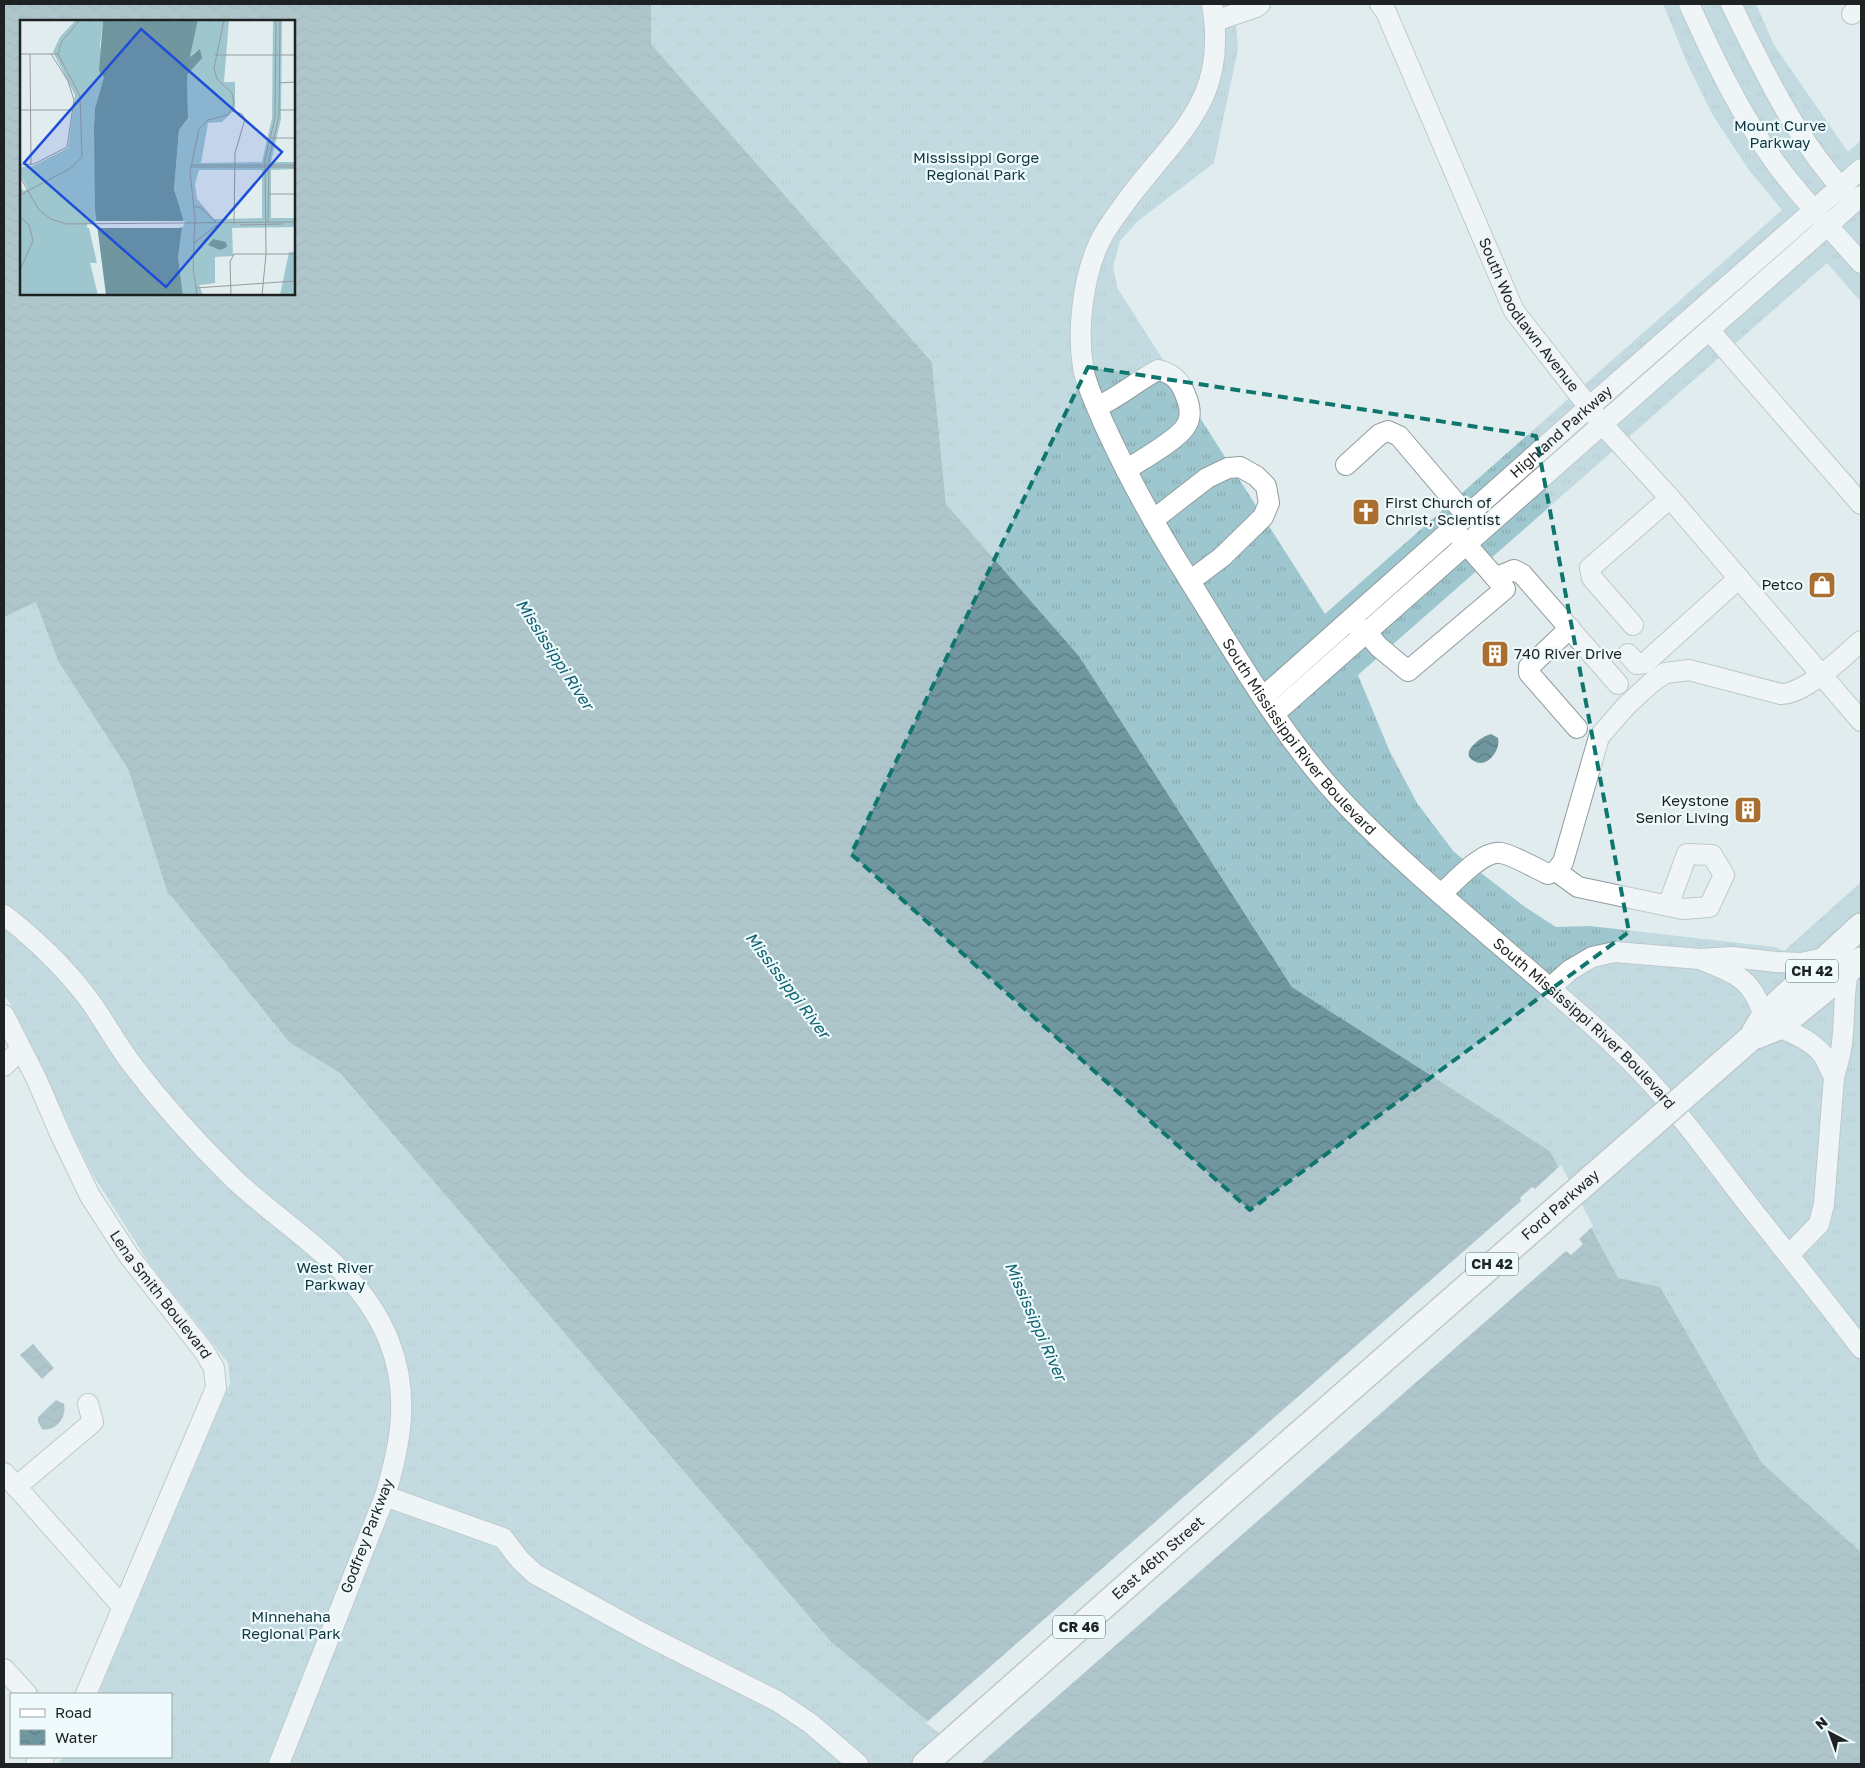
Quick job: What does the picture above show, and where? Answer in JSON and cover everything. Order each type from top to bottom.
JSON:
[{"type":"main road","name":"Ford Parkway","points":[[1772,1022],[1825,958],[1861,926]]},
{"type":"main road","name":"Ford Parkway","points":[[1234,1490],[1751,1038],[1855,966]]},
{"type":"main road","name":"East 46th Street","points":[[925,1764],[1234,1490]]},
{"type":"street","points":[[1213,12],[1260,4]]},
{"type":"street","name":"South Woodlawn Avenue","points":[[1380,4],[1386,12],[1514,312],[1588,408],[1670,498],[1861,722]]},
{"type":"street","points":[[1689,4],[1713,57],[1746,117],[1777,164],[1814,210],[1861,263]]},
{"type":"street","points":[[1731,4],[1777,96],[1804,140],[1841,188],[1859,203]]},
{"type":"street","name":"South Mississippi River Boulevard","points":[[1213,12],[1217,50],[1206,95],[1193,118],[1113,219],[1099,243],[1089,269],[1084,296],[1083,368],[1097,407],[1126,470],[1153,520],[1190,581],[1274,714],[1299,749],[1348,806],[1441,894],[1582,1015],[1642,1073],[1703,1146],[1861,1348]]},
{"type":"street","name":"Highland Parkway","points":[[1263,697],[1588,408],[1861,169]]},
{"type":"street","name":"Highland Parkway","points":[[1274,714],[1467,546],[1828,225],[1859,203]]},
{"type":"street","points":[[1710,331],[1861,504]]},
{"type":"street","points":[[1097,407],[1111,400],[1140,379],[1158,370],[1168,372],[1179,380],[1186,394],[1190,410],[1188,423],[1182,433],[1126,470]]},
{"type":"street","points":[[1346,465],[1380,434],[1388,431],[1399,436],[1459,523],[1467,546],[1505,588],[1408,671],[1379,648],[1367,633],[1350,620]]},
{"type":"street","points":[[1153,520],[1207,478],[1228,468],[1240,467],[1256,476],[1266,486],[1268,503],[1263,517],[1222,557],[1190,581]]},
{"type":"street","points":[[1633,625],[1592,578],[1590,568],[1670,498]]},
{"type":"street","points":[[1494,576],[1514,570],[1522,574],[1618,684]]},
{"type":"street","points":[[1628,654],[1637,664],[1645,663],[1739,578]]},
{"type":"street","points":[[1570,628],[1529,667],[1529,673],[1577,728]]},
{"type":"street","points":[[1441,894],[1481,858],[1493,853],[1502,853],[1548,874],[1556,871],[1563,862],[1599,737],[1626,706],[1651,683],[1665,674],[1677,670],[1688,670],[1781,694],[1790,694],[1821,675],[1861,641]]},
{"type":"street","points":[[1556,871],[1578,887],[1668,906]]},
{"type":"street","name":"Godfrey Parkway","points":[[4,915],[34,939],[72,978],[150,1088],[205,1150],[242,1186],[342,1269],[372,1306],[389,1341],[398,1371],[401,1392],[402,1417],[396,1460],[385,1496],[279,1764]]},
{"type":"street","points":[[1550,988],[1570,970],[1592,957],[1615,952],[1700,959],[1732,957],[1801,963],[1825,958]]},
{"type":"street","points":[[1700,959],[1723,968],[1748,983],[1772,1022],[1806,1040],[1823,1055],[1834,1077]]},
{"type":"street","points":[[1789,1255],[1818,1224],[1824,1204],[1834,1077],[1842,1043],[1844,993],[1855,966]]},
{"type":"street","name":"Lena Smith Boulevard","points":[[4,1015],[90,1196],[129,1256],[204,1351],[214,1368],[216,1388],[86,1693]]},
{"type":"street","points":[[4,1066],[21,1049]]},
{"type":"street","points":[[88,1404],[93,1422],[10,1480],[122,1606]]},
{"type":"street","points":[[385,1496],[503,1538],[520,1560],[535,1574],[642,1633],[777,1701],[810,1723],[858,1764]]},
{"type":"street","points":[[4,1669],[25,1693]]},
{"type":"highlighted area","points":[[1088,367],[1536,436],[1629,932],[1250,1210],[851,854]]},
{"type":"green space","name":"Mississippi Gorge Regional Park","points":[[651,4],[1234,4],[1238,49],[1214,163],[1138,221],[1120,241],[1113,267],[1118,289],[1325,614],[1782,210],[1749,170],[1712,114],[1688,65],[1663,4],[1756,4],[1774,45],[1848,152],[1861,140],[1861,302],[1827,263],[1358,675],[1390,752],[1417,803],[1454,852],[1525,907],[1556,927],[1590,926],[1775,947],[1784,951],[1861,882],[1861,1552],[1762,1463],[1660,1288],[1618,1279],[1550,1151],[1292,987],[1079,656],[946,504],[932,362],[651,44]]},
{"type":"green space","name":"West River Parkway","points":[[36,601],[58,661],[128,769],[167,891],[289,1042],[340,1073],[831,1642],[951,1740],[921,1764],[57,1764],[63,1758],[172,1758],[172,1693],[98,1693],[230,1383],[228,1363],[149,1263],[91,1172],[10,1003],[4,996],[4,617]]},
{"type":"water","name":"Mississippi River","points":[[4,4],[651,4],[651,44],[932,362],[946,504],[1079,656],[1292,987],[1550,1151],[1618,1278],[1660,1287],[1762,1463],[1861,1552],[1861,1764],[983,1764],[831,1642],[340,1073],[289,1042],[167,891],[128,769],[58,661],[36,602],[4,617]]},
{"type":"water","points":[[1491,734],[1498,738],[1495,753],[1484,762],[1474,761],[1470,758],[1470,749],[1477,741]]},
{"type":"water","points":[[33,1344],[54,1368],[42,1379],[20,1355]]},
{"type":"water","points":[[56,1400],[64,1404],[64,1414],[56,1426],[42,1429],[38,1422],[38,1417]]},
{"type":"pier","points":[[1561,1165],[1593,1226],[1579,1239],[1583,1244],[1571,1255],[1566,1251],[980,1764],[926,1723],[1521,1201],[1520,1198],[1532,1187],[1535,1189]]},
{"type":"place","name":"First Church of Christ, Scientist","points":[[1366,512]]},
{"type":"place","name":"Petco","points":[[1822,585]]},
{"type":"place","name":"740 River Drive","points":[[1495,654]]},
{"type":"place","name":"Keystone Senior Living","points":[[1748,810]]},
{"type":"park label","name":"Mount Curve Parkway","points":[[1780,134]]},
{"type":"park label","name":"Minnehaha Regional Park","points":[[291,1626]]}]
